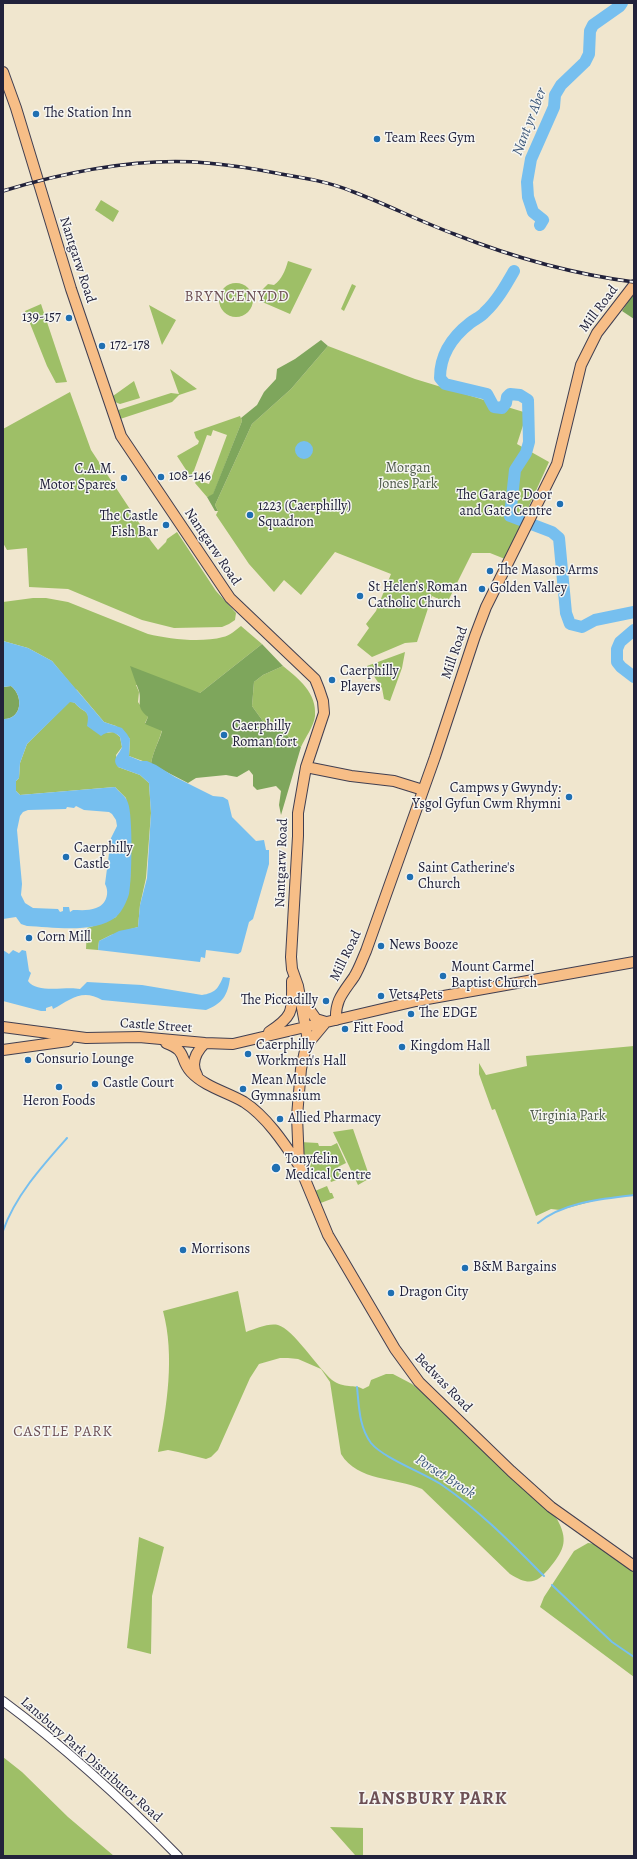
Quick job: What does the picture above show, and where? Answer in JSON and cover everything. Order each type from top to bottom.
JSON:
[{"type":"main road","name":"Nantgarw Road","points":[[3,72],[18,115],[71,288],[99,369],[117,428],[121,436],[230,598],[315,678],[320,689],[324,713],[306,767],[298,813],[292,969],[295,991]]},
{"type":"main road","name":"Mill Road","points":[[331,1021],[338,1000],[354,976],[366,951],[486,607],[522,534],[532,518],[557,464],[581,364],[597,333],[634,285]]},
{"type":"main road","points":[[306,767],[351,776],[394,781],[423,790]]},
{"type":"main road","name":"Castle Street","points":[[3,1027],[86,1038],[124,1036],[233,1044],[456,993],[634,962]]},
{"type":"main road","points":[[295,991],[313,1017],[318,1021],[331,1021]]},
{"type":"main road","points":[[295,991],[297,1018],[306,1027],[306,1046],[301,1069],[297,1116],[299,1165]]},
{"type":"main road","points":[[262,1037],[286,1019],[290,1012],[295,991]]},
{"type":"main road","points":[[306,1046],[331,1021]]},
{"type":"main road","points":[[3,1027],[13,1035],[13,1043],[7,1049]]},
{"type":"main road","points":[[7,1049],[86,1038]]},
{"type":"main road","points":[[155,1039],[180,1050],[191,1072],[198,1077],[226,1095],[245,1103],[278,1134],[299,1165]]},
{"type":"main road","points":[[198,1077],[194,1071],[194,1062],[196,1054],[205,1043]]},
{"type":"main road","points":[[278,1134],[287,1132],[297,1116]]},
{"type":"main road","name":"Bedwas Road","points":[[299,1165],[328,1235],[391,1343],[409,1370],[511,1471],[551,1507],[634,1566]]},
{"type":"street","name":"Lansbury Park Distributor Road","points":[[3,1700],[89,1771],[141,1818],[178,1856]]},
{"type":"green space","points":[[101,200],[119,211],[113,222],[95,210]]},
{"type":"green space","points":[[288,261],[312,269],[290,314],[260,301],[260,292],[268,284],[274,285],[279,280]]},
{"type":"green space","points":[[233,283],[239,283],[243,284],[250,290],[253,300],[252,307],[246,314],[239,317],[233,317],[229,316],[222,310],[219,303],[219,297],[220,293],[226,286]]},
{"type":"green space","points":[[352,284],[356,286],[344,311],[341,309]]},
{"type":"green space","points":[[634,293],[634,319],[622,311]]},
{"type":"green space","points":[[41,304],[67,382],[56,383],[47,366],[25,311]]},
{"type":"green space","points":[[149,305],[176,320],[162,345]]},
{"type":"green space","points":[[321,340],[328,346],[291,389],[252,424],[215,505],[218,511],[215,511],[207,497],[213,494],[242,421],[241,418],[257,405],[264,392],[276,379],[277,369],[295,359]]},
{"type":"green space","name":"Morgan Jones Park","points":[[328,346],[415,379],[527,413],[517,444],[549,462],[505,559],[490,553],[472,553],[447,603],[432,596],[417,642],[405,643],[372,657],[357,645],[369,628],[366,624],[376,611],[391,574],[335,552],[301,595],[284,580],[274,592],[249,564],[216,515],[218,511],[215,505],[252,424],[291,389]]},
{"type":"green space","points":[[170,369],[197,389],[179,395],[172,402],[114,421],[112,412],[171,393],[179,394]]},
{"type":"green space","points":[[134,381],[140,398],[120,404],[115,402],[113,396]]},
{"type":"green space","points":[[70,392],[91,450],[151,541],[158,550],[167,539],[177,532],[216,591],[236,613],[235,620],[222,627],[174,628],[142,620],[68,589],[29,587],[27,548],[7,550],[3,543],[3,429]]},
{"type":"green space","points":[[240,416],[242,421],[213,495],[207,497],[195,483],[197,480],[209,484],[227,435],[213,430],[211,436],[207,435],[192,476],[190,476],[177,456],[198,444],[199,441],[194,432]]},
{"type":"green space","points":[[33,598],[46,598],[68,602],[148,634],[175,639],[214,639],[228,635],[241,626],[262,644],[200,693],[136,685],[139,692],[138,702],[148,717],[145,723],[162,730],[151,764],[129,756],[130,739],[116,726],[104,722],[52,661],[28,648],[3,641],[3,602]]},
{"type":"green space","points":[[262,644],[283,666],[263,675],[254,682],[252,706],[265,724],[278,728],[301,747],[281,815],[279,805],[281,791],[276,786],[257,790],[253,786],[253,775],[249,770],[237,777],[226,775],[196,778],[188,783],[151,764],[162,731],[145,724],[148,717],[140,707],[140,695],[130,666],[200,693]]},
{"type":"green space","points":[[405,652],[402,668],[390,701],[384,699],[382,688],[367,666]]},
{"type":"green space","points":[[283,666],[306,687],[313,700],[315,708],[313,724],[301,747],[278,728],[265,724],[252,706],[254,682],[263,675]]},
{"type":"green space","points":[[11,686],[18,696],[19,707],[14,716],[3,719],[3,687]]},
{"type":"green space","points":[[70,701],[75,703],[87,713],[89,720],[88,726],[104,733],[114,732],[120,737],[122,747],[116,755],[118,767],[140,775],[149,783],[151,813],[146,878],[140,905],[138,927],[111,935],[99,941],[98,950],[86,949],[87,928],[116,917],[130,883],[131,840],[126,798],[115,787],[20,795],[16,791],[16,781],[19,778],[20,763],[27,744]]},
{"type":"green space","name":"Virginia Park","points":[[634,1046],[634,1195],[597,1200],[560,1210],[551,1209],[536,1216],[495,1109],[492,1110],[479,1074],[479,1063],[486,1075],[527,1066],[526,1056]]},
{"type":"green space","points":[[353,1129],[370,1178],[358,1185],[333,1132]]},
{"type":"green space","points":[[300,1142],[318,1143],[319,1146],[331,1146],[337,1143],[346,1163],[338,1167],[342,1178],[331,1182],[326,1172],[310,1178],[315,1191],[327,1186],[334,1198],[318,1204],[305,1171]]},
{"type":"green space","points":[[238,1291],[246,1332],[266,1326],[278,1325],[284,1328],[298,1341],[326,1374],[336,1383],[363,1389],[369,1386],[371,1380],[386,1374],[393,1374],[412,1384],[439,1407],[557,1519],[564,1538],[562,1549],[556,1560],[546,1572],[537,1580],[528,1581],[517,1578],[510,1574],[422,1489],[411,1485],[378,1478],[357,1470],[348,1463],[341,1454],[330,1382],[321,1369],[298,1359],[280,1358],[259,1364],[250,1378],[218,1450],[211,1457],[206,1459],[168,1450],[158,1452],[167,1399],[169,1363],[167,1328],[163,1311]]},
{"type":"green space","points":[[139,1537],[164,1547],[152,1596],[151,1654],[127,1648]]},
{"type":"green space","points":[[588,1543],[596,1544],[634,1572],[634,1677],[540,1607],[544,1597],[574,1551]]},
{"type":"green space","points":[[3,1757],[22,1772],[68,1817],[114,1856],[3,1856]]},
{"type":"green space","points":[[330,1827],[363,1828],[363,1855],[355,1855]]},
{"type":"water","points":[[304,441],[310,444],[313,450],[310,456],[304,459],[298,456],[295,450],[298,444]]},
{"type":"water","points":[[3,641],[28,648],[52,661],[104,722],[122,728],[127,734],[130,739],[129,756],[156,765],[175,777],[213,796],[223,797],[228,800],[232,817],[256,841],[264,840],[266,850],[269,850],[269,864],[253,919],[249,922],[241,952],[238,954],[206,950],[205,958],[201,957],[200,962],[98,950],[99,941],[119,931],[138,927],[140,905],[147,878],[151,813],[149,783],[140,775],[118,767],[116,764],[115,759],[122,747],[120,737],[111,732],[101,736],[87,726],[87,713],[75,703],[70,702],[27,744],[20,763],[19,778],[16,781],[16,791],[20,795],[115,787],[126,798],[130,810],[132,847],[129,894],[124,906],[116,917],[97,926],[85,928],[61,928],[27,926],[21,924],[16,917],[3,919],[3,719],[14,716],[19,707],[19,701],[15,690],[11,686],[3,687]],"holes":[[[76,806],[84,810],[109,812],[116,820],[117,826],[111,838],[105,884],[107,891],[105,901],[93,909],[73,910],[70,912],[69,907],[63,907],[63,911],[60,912],[58,909],[33,908],[25,903],[21,895],[22,884],[17,830],[20,816],[23,812],[28,810],[66,809],[67,807],[74,808]]]},
{"type":"water","points":[[3,950],[9,954],[13,950],[19,953],[22,950],[26,951],[29,971],[31,973],[28,981],[32,985],[38,987],[52,989],[80,989],[87,982],[142,985],[202,995],[216,990],[223,977],[230,978],[226,994],[220,1002],[212,1008],[206,1010],[102,1000],[88,995],[82,995],[53,1009],[52,1006],[46,1008],[46,1011],[41,1011],[3,1001]]},
{"type":"waterway","name":"Nant yr Aber","points":[[540,225],[543,220],[533,212],[528,197],[527,182],[531,159],[554,107],[555,95],[561,85],[585,62],[589,54],[590,31],[593,25],[622,3]]},
{"type":"waterway","name":"Nant yr Aber","points":[[514,271],[501,293],[489,308],[464,328],[448,347],[442,361],[440,378],[445,384],[487,394],[494,407],[502,408],[510,394],[520,395],[528,400],[529,442],[526,453],[515,470],[510,516],[552,532],[559,538],[566,613],[570,624],[582,627],[595,620],[634,612]]},
{"type":"waterway","name":"Nant yr Aber","points":[[634,630],[620,642],[617,649],[617,662],[634,677]]},
{"type":"waterway","points":[[3,1231],[8,1218],[22,1193],[39,1170],[67,1138]]},
{"type":"waterway","points":[[538,1223],[559,1210],[571,1206],[596,1200],[634,1195]]},
{"type":"waterway","name":"Porset Brook","points":[[357,1387],[362,1423],[371,1443],[385,1454],[434,1480],[456,1495],[495,1528],[544,1576]]},
{"type":"waterway","name":"Porset Brook","points":[[552,1585],[612,1642],[634,1657]]},
{"type":"railway","points":[[3,191],[78,172],[130,164],[182,162],[235,166],[334,185],[364,196],[441,229],[498,250],[542,264],[611,279],[634,282]]},
{"type":"place","name":"The Station Inn","points":[[36,114]]},
{"type":"place","name":"Team Rees Gym","points":[[377,139]]},
{"type":"place","name":"139-157","points":[[69,318]]},
{"type":"place","name":"172-178","points":[[102,346]]},
{"type":"place","name":"108-146","points":[[161,477]]},
{"type":"place","name":"C.A.M. Motor Spares","points":[[124,478]]},
{"type":"place","name":"The Garage Door and Gate Centre","points":[[560,504]]},
{"type":"place","name":"1223 (Caerphilly) Squadron","points":[[250,515]]},
{"type":"place","name":"The Castle Fish Bar","points":[[166,525]]},
{"type":"place","name":"The Masons Arms","points":[[490,571]]},
{"type":"place","name":"Golden Valley","points":[[482,589]]},
{"type":"place","name":"St Helen’s Roman Catholic Church","points":[[360,596]]},
{"type":"place","name":"Caerphilly Players","points":[[332,680]]},
{"type":"place","name":"Caerphilly Roman fort","points":[[224,735]]},
{"type":"place","name":"Campws y Gwyndy: Ysgol Gyfun Cwm Rhymni","points":[[569,797]]},
{"type":"place","name":"Caerphilly Castle","points":[[66,857]]},
{"type":"place","name":"Saint Catherine's Church","points":[[410,877]]},
{"type":"place","name":"Corn Mill","points":[[29,938]]},
{"type":"place","name":"News Booze","points":[[381,946]]},
{"type":"place","name":"Mount Carmel Baptist Church","points":[[443,976]]},
{"type":"place","name":"Vets4Pets","points":[[381,996]]},
{"type":"place","name":"The Piccadilly","points":[[326,1001]]},
{"type":"place","name":"The EDGE","points":[[411,1014]]},
{"type":"place","name":"Fitt Food","points":[[345,1029]]},
{"type":"place","name":"Kingdom Hall","points":[[402,1047]]},
{"type":"place","name":"Caerphilly Workmen's Hall","points":[[248,1054]]},
{"type":"place","name":"Consurio Lounge","points":[[28,1060]]},
{"type":"place","name":"Castle Court","points":[[95,1084]]},
{"type":"place","name":"Heron Foods","points":[[59,1087]]},
{"type":"place","name":"Mean Muscle Gymnasium","points":[[243,1089]]},
{"type":"place","name":"Allied Pharmacy","points":[[280,1119]]},
{"type":"place","name":"Tonyfelin Medical Centre","points":[[276,1168]]},
{"type":"place","name":"Morrisons","points":[[183,1250]]},
{"type":"place","name":"B&M Bargains","points":[[465,1268]]},
{"type":"place","name":"Dragon City","points":[[391,1293]]},
{"type":"district","name":"BRYNCENYDD","points":[[237,297]]},
{"type":"district","name":"CASTLE PARK","points":[[63,1432]]},
{"type":"district","name":"LANSBURY PARK","points":[[433,1800]]}]
